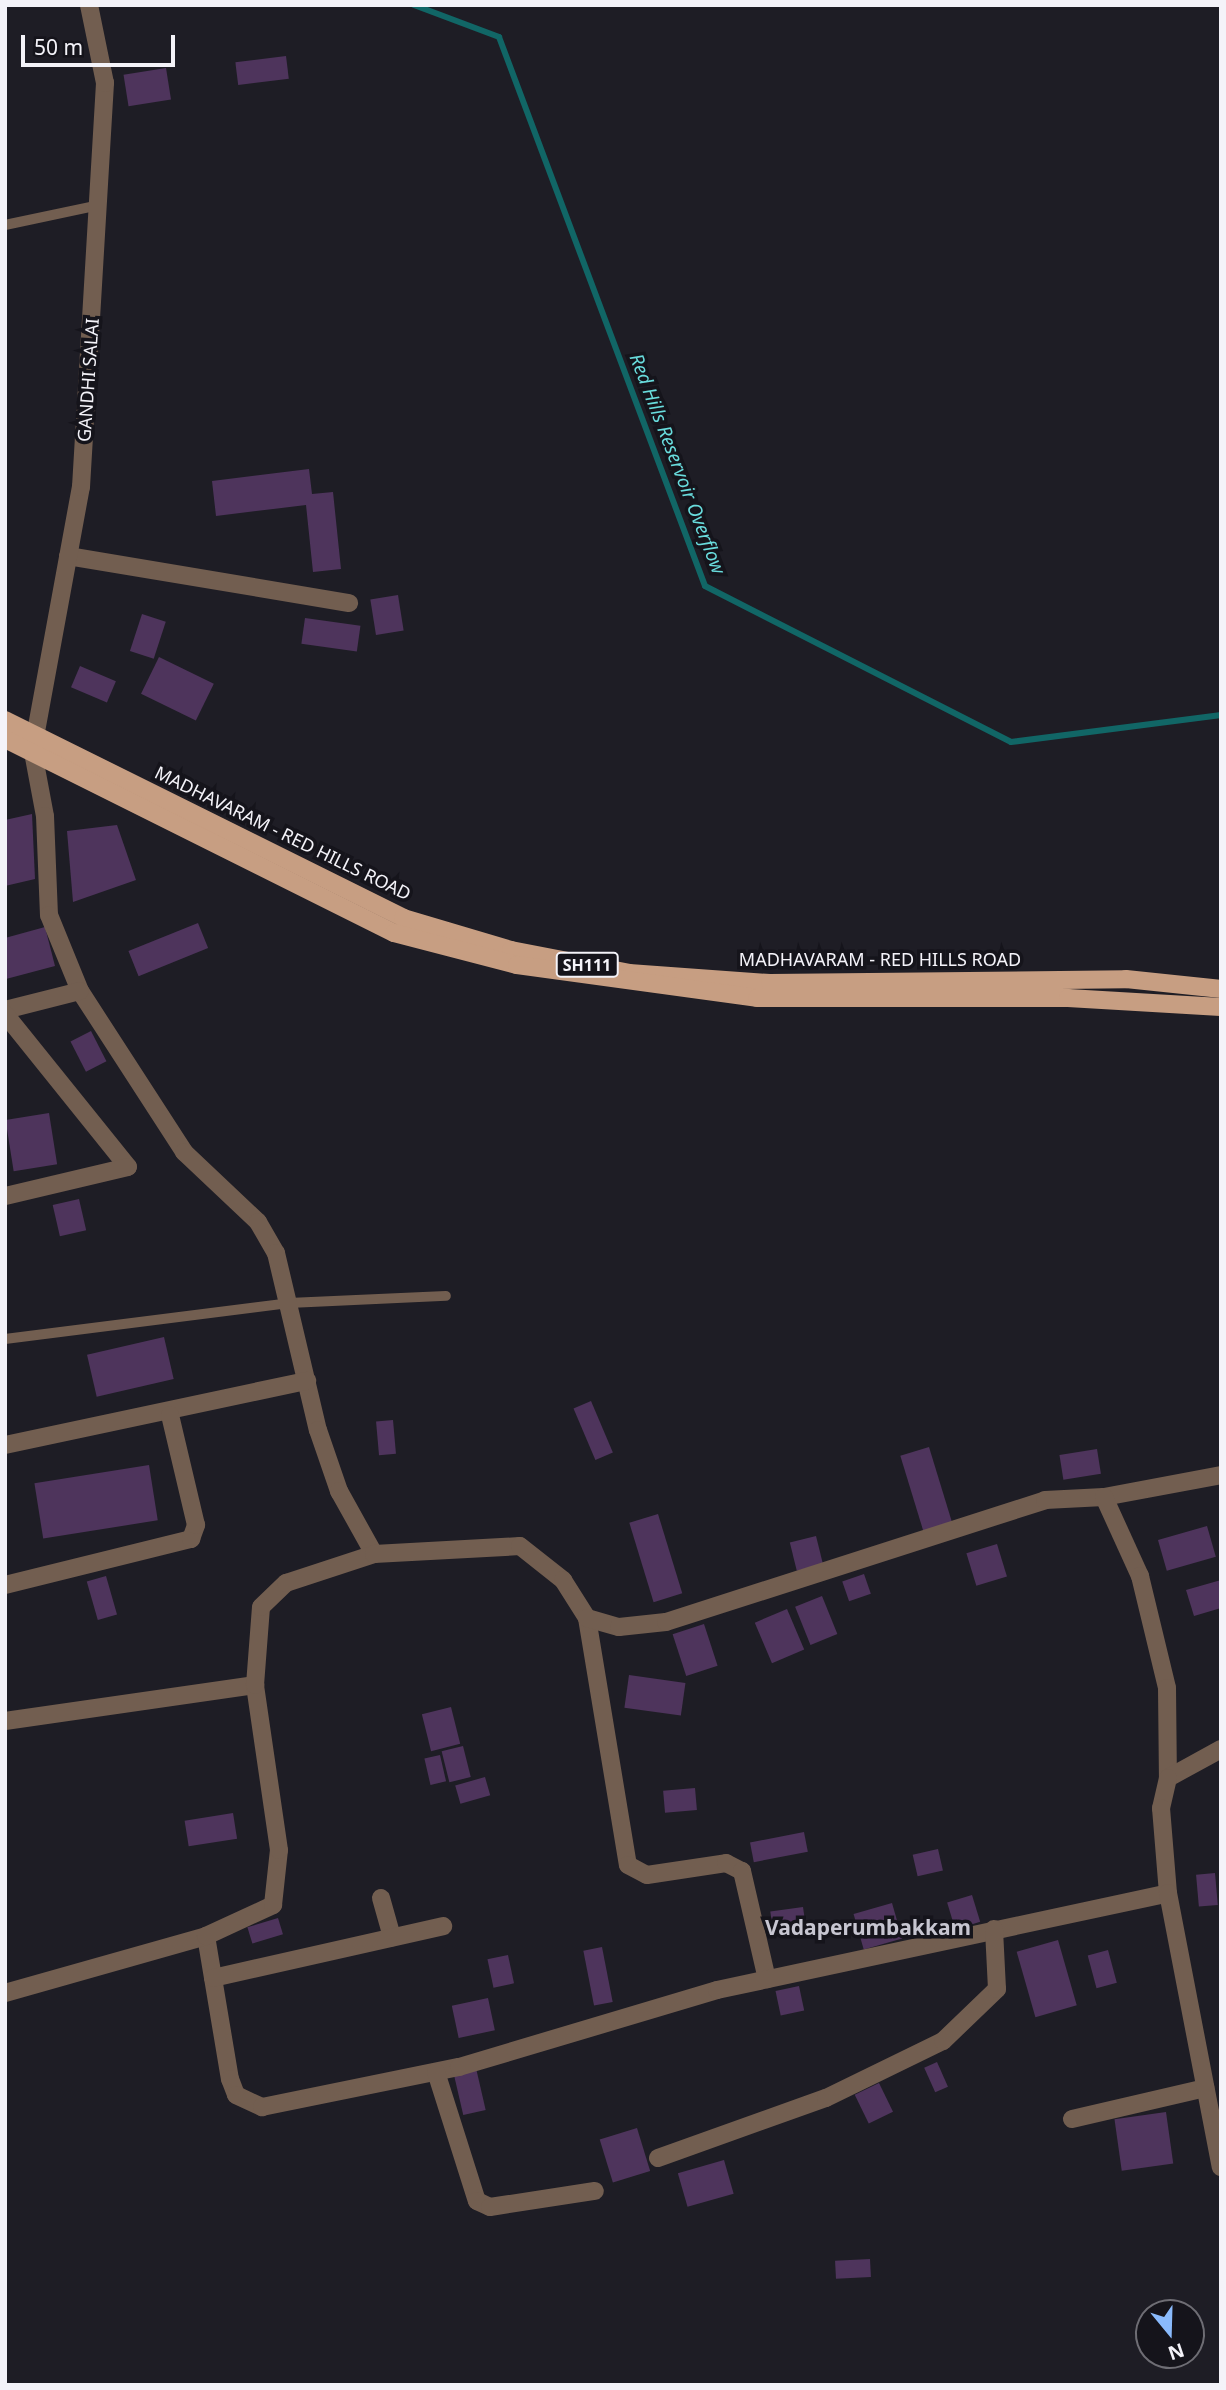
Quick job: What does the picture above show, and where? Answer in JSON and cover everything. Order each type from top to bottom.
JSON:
[{"type":"main road","name":"MADHAVARAM - RED HILLS ROAD","points":[[5,720],[402,918],[557,960],[770,983],[1126,979],[1221,989]]},
{"type":"main road","name":"SH111","points":[[5,740],[33,751],[394,933],[517,965],[757,998],[1068,998],[1221,1007]]},
{"type":"street","name":"GANDHI SALAI","points":[[89,5],[105,83],[81,487],[34,733],[33,751],[45,816],[49,915],[80,992],[184,1152],[258,1222],[276,1253],[307,1381],[340,1491],[374,1554]]},
{"type":"street","points":[[68,556],[349,603]]},
{"type":"street","points":[[5,1196],[128,1167],[5,1012],[80,992]]},
{"type":"street","points":[[5,1446],[170,1415],[307,1381]]},
{"type":"street","points":[[5,1585],[191,1539],[196,1525],[170,1415]]},
{"type":"street","points":[[587,1618],[619,1627],[666,1622],[1045,1500],[1104,1497],[1221,1475]]},
{"type":"street","points":[[1104,1497],[1140,1576],[1167,1688],[1168,1778],[1161,1808],[1168,1894],[1221,2167]]},
{"type":"street","points":[[5,1993],[206,1936],[273,1905],[279,1882],[254,1685],[261,1607],[286,1583],[374,1554],[520,1546],[563,1580],[587,1618],[628,1865],[647,1875],[726,1863],[742,1871],[767,1979]]},
{"type":"street","points":[[5,1721],[254,1685]]},
{"type":"street","points":[[1168,1778],[1221,1749]]},
{"type":"street","points":[[206,1936],[230,2079],[236,2095],[251,2107],[436,2072],[767,1979],[1168,1894]]},
{"type":"street","points":[[381,1898],[392,1937]]},
{"type":"street","points":[[213,1978],[443,1927]]},
{"type":"street","points":[[658,2158],[826,2098],[943,2041],[997,1989],[994,1929]]},
{"type":"street","points":[[436,2072],[477,2201],[500,2206],[595,2191]]},
{"type":"street","points":[[1072,2119],[1205,2088]]},
{"type":"lane","points":[[5,225],[99,205]]},
{"type":"lane","points":[[5,1339],[289,1303],[446,1296]]},
{"type":"building","points":[[286,56],[289,79],[238,85],[235,62]]},
{"type":"building","points":[[166,68],[171,100],[129,106],[124,75]]},
{"type":"building","points":[[309,469],[312,494],[333,492],[341,569],[313,572],[306,505],[216,516],[212,481]]},
{"type":"building","points":[[398,595],[404,631],[376,635],[370,599]]},
{"type":"building","points":[[142,614],[166,622],[154,659],[130,651]]},
{"type":"building","points":[[305,618],[360,626],[357,652],[301,644]]},
{"type":"building","points":[[159,657],[214,684],[196,721],[141,694]]},
{"type":"building","points":[[80,666],[116,681],[107,702],[71,687]]},
{"type":"building","points":[[32,814],[35,879],[5,886],[5,820]]},
{"type":"building","points":[[117,825],[136,880],[73,902],[67,831]]},
{"type":"building","points":[[198,923],[208,948],[139,976],[128,951]]},
{"type":"building","points":[[45,927],[55,966],[6,979],[5,938]]},
{"type":"building","points":[[91,1031],[106,1061],[86,1072],[71,1041]]},
{"type":"building","points":[[49,1113],[57,1164],[14,1171],[6,1120]]},
{"type":"building","points":[[79,1199],[86,1230],[60,1236],[53,1205]]},
{"type":"building","points":[[164,1337],[174,1379],[97,1397],[87,1355]]},
{"type":"building","points":[[591,1401],[613,1453],[595,1460],[574,1408]]},
{"type":"building","points":[[393,1420],[396,1454],[379,1455],[376,1421]]},
{"type":"building","points":[[929,1447],[953,1526],[925,1535],[900,1456]]},
{"type":"building","points":[[1097,1449],[1101,1474],[1063,1480],[1059,1455]]},
{"type":"building","points":[[149,1465],[158,1520],[43,1538],[34,1483]]},
{"type":"building","points":[[658,1514],[682,1593],[654,1602],[629,1523]]},
{"type":"building","points":[[1207,1526],[1216,1557],[1167,1571],[1158,1540]]},
{"type":"building","points":[[816,1536],[823,1564],[797,1571],[790,1543]]},
{"type":"building","points":[[997,1544],[1007,1577],[976,1586],[966,1553]]},
{"type":"building","points":[[864,1574],[871,1594],[849,1601],[842,1581]]},
{"type":"building","points":[[106,1576],[117,1614],[98,1620],[87,1582]]},
{"type":"building","points":[[1221,1580],[1221,1608],[1194,1616],[1186,1590]]},
{"type":"building","points":[[822,1596],[837,1634],[810,1645],[795,1607]]},
{"type":"building","points":[[787,1609],[804,1650],[772,1663],[755,1623]]},
{"type":"building","points":[[704,1624],[718,1666],[686,1676],[673,1634]]},
{"type":"building","points":[[629,1675],[685,1683],[681,1716],[624,1708]]},
{"type":"building","points":[[451,1707],[460,1744],[431,1751],[422,1714]]},
{"type":"building","points":[[463,1746],[471,1777],[449,1782],[442,1751]]},
{"type":"building","points":[[440,1755],[446,1781],[430,1785],[424,1759]]},
{"type":"building","points":[[485,1777],[490,1795],[460,1804],[455,1786]]},
{"type":"building","points":[[695,1788],[697,1810],[665,1813],[663,1791]]},
{"type":"building","points":[[233,1813],[237,1839],[189,1846],[185,1821]]},
{"type":"building","points":[[804,1832],[808,1852],[754,1862],[750,1842]]},
{"type":"building","points":[[938,1849],[943,1870],[918,1876],[913,1855]]},
{"type":"building","points":[[1215,1873],[1218,1905],[1199,1907],[1196,1875]]},
{"type":"building","points":[[972,1895],[980,1922],[955,1929],[947,1903]]},
{"type":"building","points":[[892,1903],[902,1939],[864,1950],[854,1914]]},
{"type":"building","points":[[803,1907],[805,1921],[772,1925],[770,1912]]},
{"type":"building","points":[[278,1918],[283,1934],[252,1944],[247,1927]]},
{"type":"building","points":[[1058,1940],[1077,2005],[1035,2017],[1017,1952]]},
{"type":"building","points":[[602,1947],[613,2002],[594,2006],[583,1951]]},
{"type":"building","points":[[1108,1950],[1117,1983],[1097,1988],[1088,1955]]},
{"type":"building","points":[[508,1955],[514,1983],[493,1988],[487,1959]]},
{"type":"building","points":[[799,1986],[804,2010],[781,2015],[776,1991]]},
{"type":"building","points":[[488,1998],[495,2030],[459,2038],[452,2006]]},
{"type":"building","points":[[937,2062],[948,2087],[935,2092],[924,2068]]},
{"type":"building","points":[[476,2068],[486,2110],[463,2115],[454,2073]]},
{"type":"building","points":[[879,2083],[893,2112],[869,2124],[855,2095]]},
{"type":"building","points":[[1166,2112],[1173,2163],[1122,2171],[1115,2119]]},
{"type":"building","points":[[637,2128],[650,2171],[613,2182],[600,2139]]},
{"type":"building","points":[[724,2160],[734,2194],[688,2207],[678,2173]]},
{"type":"building","points":[[870,2259],[871,2277],[836,2279],[835,2261]]},
{"type":"waterway","name":"Red Hills Reservoir Overflow","points":[[414,5],[499,37],[705,586],[1011,742],[1221,715]]},
{"type":"district","name":"Vadaperumbakkam","points":[[868,1927]]}]
